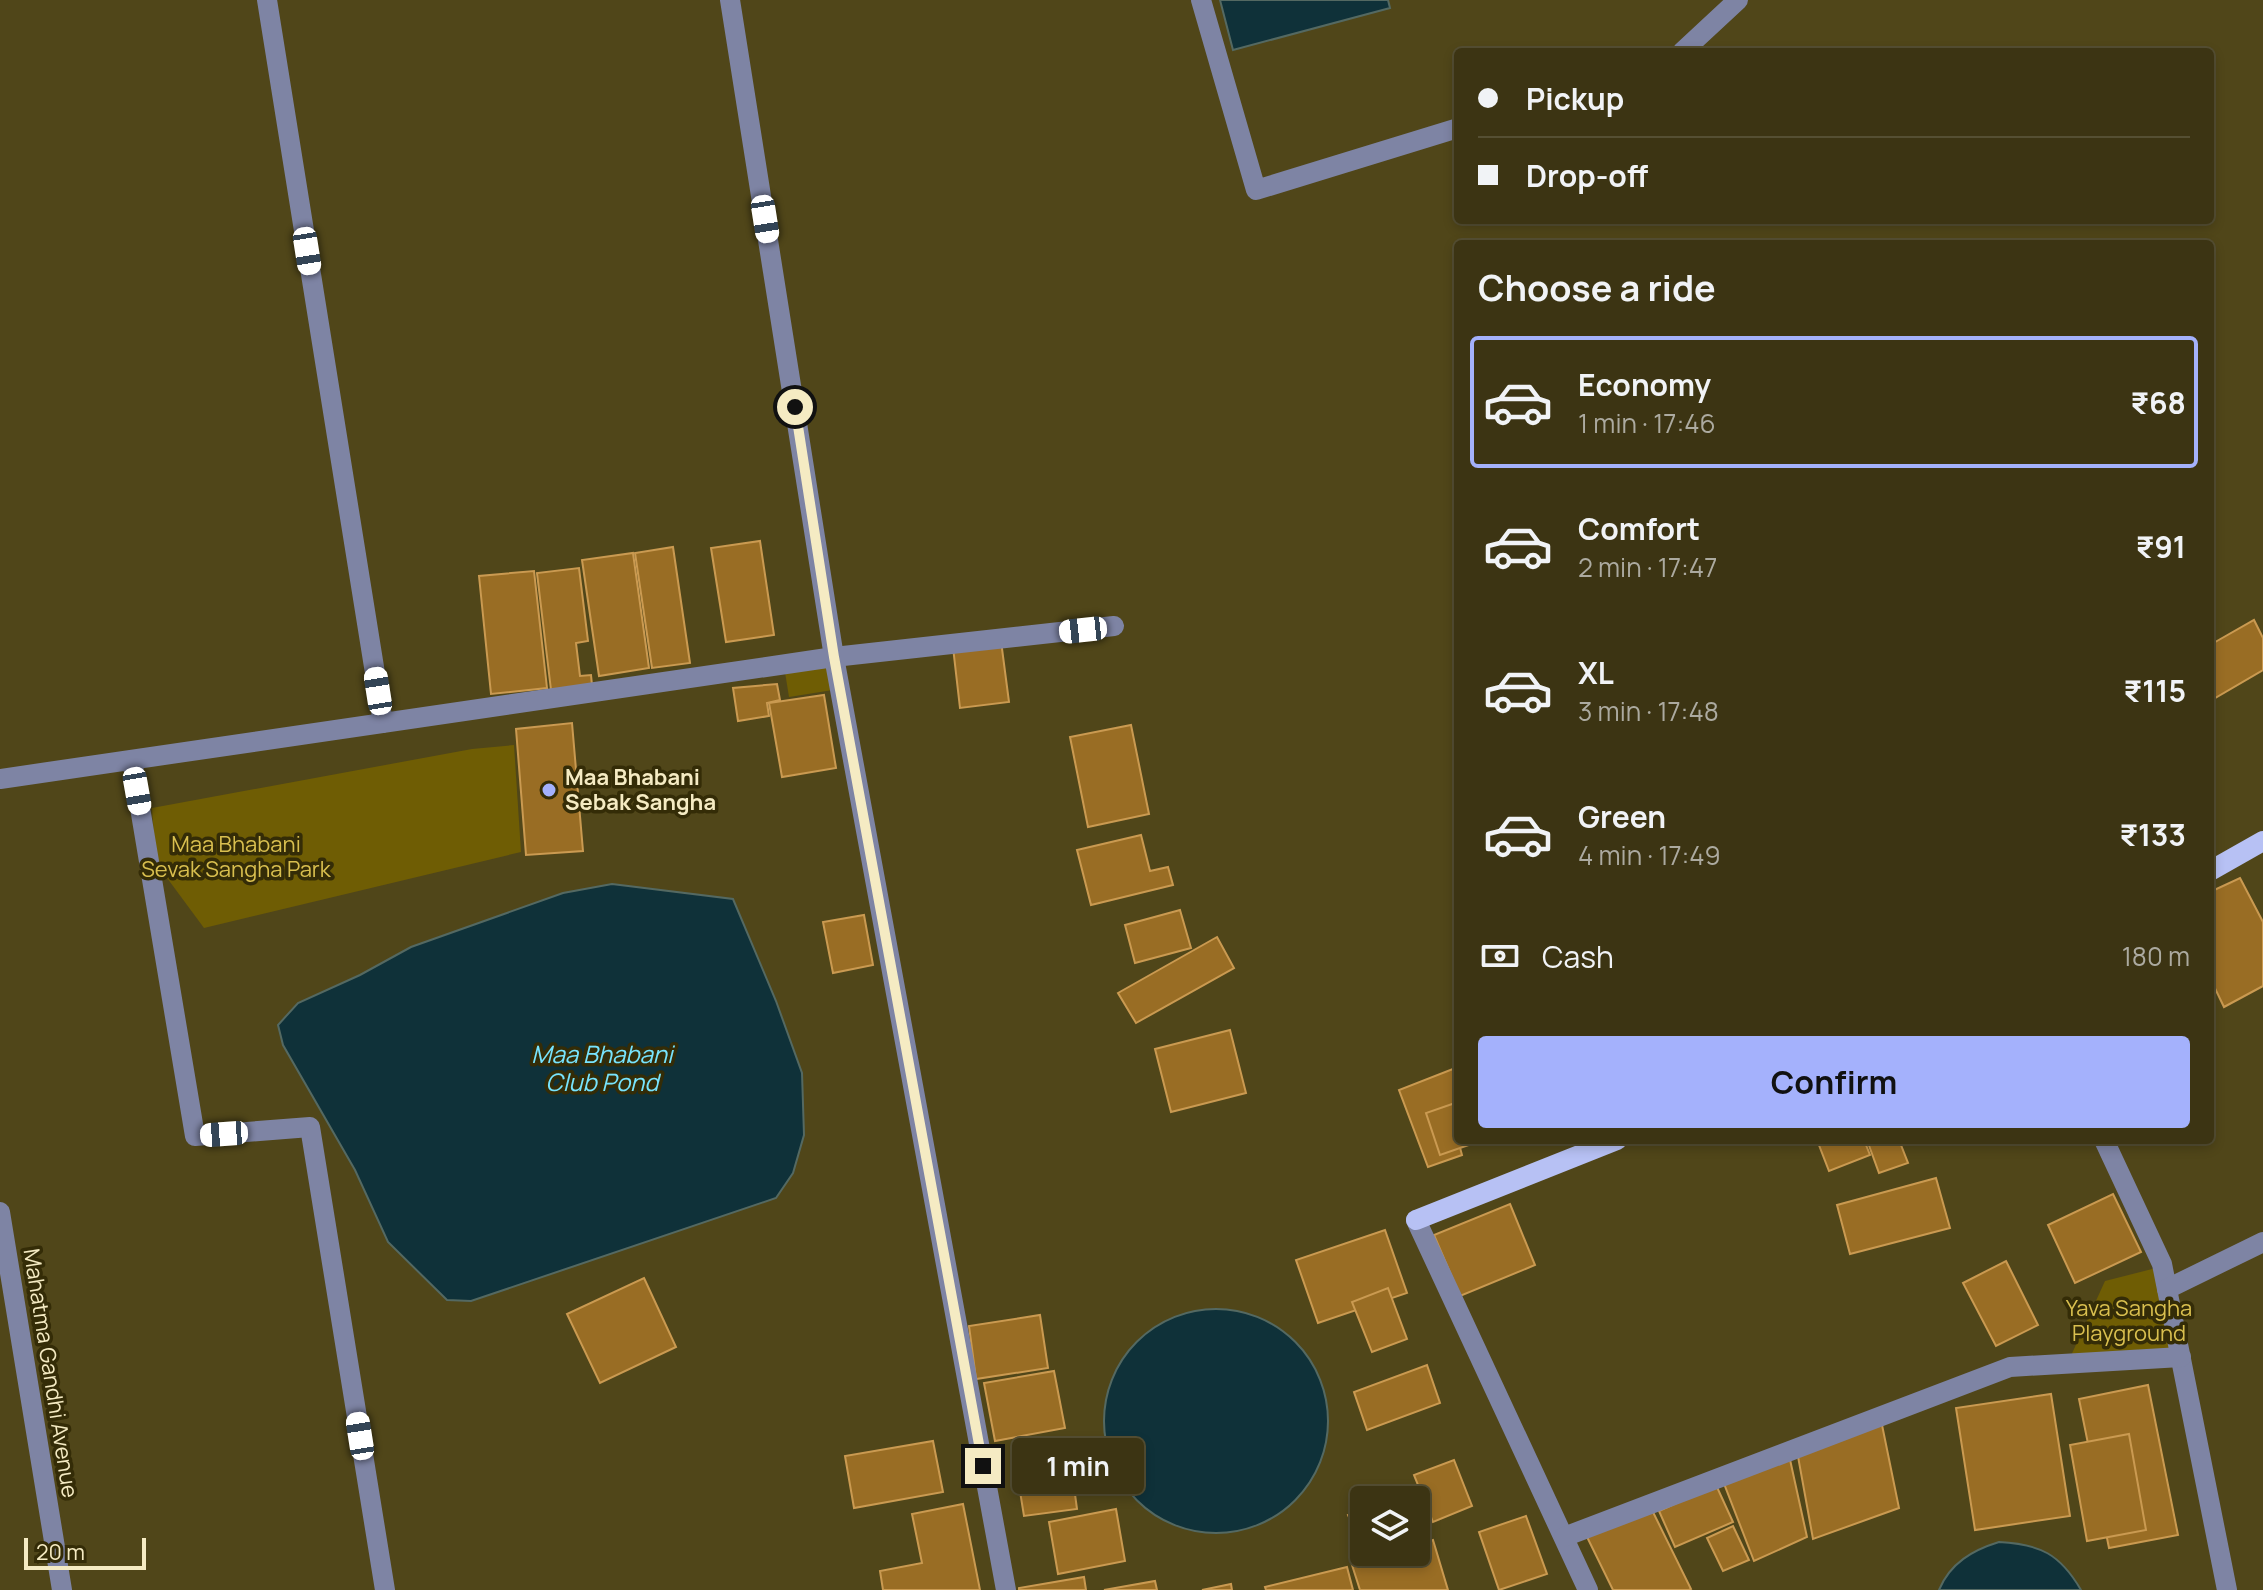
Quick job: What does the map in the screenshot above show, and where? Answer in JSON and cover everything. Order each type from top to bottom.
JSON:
[{"type":"main road","points":[[2214,869],[2263,841]]},
{"type":"main road","points":[[1416,1220],[1607,1144]]},
{"type":"street","points":[[267,0],[383,723]]},
{"type":"street","points":[[730,0],[834,657],[1006,1590]]},
{"type":"street","points":[[1201,0],[1256,190],[1454,129]]},
{"type":"street","points":[[1686,48],[1732,2]]},
{"type":"street","points":[[0,779],[834,657],[1114,626]]},
{"type":"street","points":[[132,760],[195,1136],[310,1127],[385,1590]]},
{"type":"street","points":[[2106,1144],[2162,1264],[2227,1590]]},
{"type":"street","name":"Mahatma Gandhi Avenue","points":[[0,1212],[62,1590]]},
{"type":"street","points":[[1416,1220],[1588,1590]]},
{"type":"street","points":[[2167,1289],[2263,1242]]},
{"type":"street","points":[[1564,1537],[2010,1367],[2181,1357]]},
{"type":"green space","points":[[833,658],[839,689],[789,697],[784,666]]},
{"type":"green space","name":"Maa Bhabani Sevak Sangha Park","points":[[514,745],[521,852],[204,928],[156,863],[152,808],[472,749]]},
{"type":"green space","name":"Yava Sangha Playground","points":[[2156,1268],[2175,1355],[2069,1360],[2105,1281]]},
{"type":"water","points":[[1220,0],[1388,0],[1390,8],[1233,50]]},
{"type":"water","name":"Maa Bhabani Club Pond","points":[[612,884],[733,899],[802,1073],[804,1135],[793,1173],[776,1198],[471,1301],[447,1300],[388,1242],[355,1170],[283,1045],[278,1025],[298,1003],[360,975],[411,947],[563,893]]},
{"type":"water","points":[[1216,1309],[1259,1317],[1295,1342],[1320,1378],[1328,1421],[1320,1464],[1295,1500],[1259,1525],[1216,1533],[1173,1525],[1137,1500],[1112,1464],[1104,1421],[1112,1378],[1137,1342],[1173,1317]]},
{"type":"water","points":[[1999,1542],[2026,1545],[2048,1553],[2065,1568],[2081,1590],[1939,1590],[1949,1572],[1963,1559]]},
{"type":"building","points":[[760,541],[774,635],[726,642],[711,548]]},
{"type":"building","points":[[673,547],[690,663],[652,668],[635,553]]},
{"type":"building","points":[[633,553],[649,668],[599,676],[582,560]]},
{"type":"building","points":[[579,568],[588,641],[576,643],[580,676],[591,675],[592,685],[551,690],[537,573]]},
{"type":"building","points":[[534,571],[547,688],[491,694],[479,576]]},
{"type":"building","points":[[2254,620],[2263,638],[2263,670],[2214,699],[2214,643]]},
{"type":"building","points":[[1001,641],[1009,702],[960,708],[953,647]]},
{"type":"building","points":[[777,684],[780,700],[767,703],[769,716],[738,721],[733,688]]},
{"type":"building","points":[[824,695],[836,768],[782,777],[769,703]]},
{"type":"building","name":"Maa Bhabani Sebak Sangha","points":[[572,723],[583,851],[526,855],[516,729]]},
{"type":"building","points":[[1131,725],[1149,814],[1088,827],[1070,737]]},
{"type":"building","points":[[1141,835],[1150,871],[1168,867],[1173,885],[1091,905],[1077,850]]},
{"type":"building","points":[[2240,878],[2263,922],[2263,986],[2224,1007],[2214,986],[2214,890]]},
{"type":"building","points":[[1180,910],[1191,948],[1135,963],[1125,925]]},
{"type":"building","points":[[864,915],[873,965],[833,973],[823,922]]},
{"type":"building","points":[[1217,937],[1234,968],[1136,1023],[1118,993]]},
{"type":"building","points":[[1230,1030],[1246,1093],[1171,1112],[1155,1049]]},
{"type":"building","points":[[1454,1069],[1454,1144],[1459,1144],[1462,1155],[1428,1167],[1399,1090]]},
{"type":"building","points":[[1454,1103],[1454,1144],[1472,1144],[1440,1155],[1426,1113]]},
{"type":"building","points":[[1819,1144],[1866,1144],[1870,1155],[1829,1171]]},
{"type":"building","points":[[1868,1144],[1901,1144],[1908,1163],[1879,1173]]},
{"type":"building","points":[[1936,1178],[1950,1228],[1850,1254],[1837,1205]]},
{"type":"building","points":[[2113,1194],[2141,1252],[2075,1283],[2048,1225]]},
{"type":"building","points":[[1510,1204],[1535,1265],[1460,1296],[1434,1235]]},
{"type":"building","points":[[1385,1230],[1407,1293],[1318,1323],[1296,1260]]},
{"type":"building","points":[[2006,1261],[2038,1325],[1996,1346],[1963,1283]]},
{"type":"building","points":[[644,1278],[676,1347],[600,1383],[567,1314]]},
{"type":"building","points":[[1388,1288],[1407,1339],[1372,1352],[1352,1302]]},
{"type":"building","points":[[1040,1315],[1048,1368],[976,1379],[969,1326]]},
{"type":"building","points":[[1427,1365],[1440,1403],[1367,1430],[1354,1392]]},
{"type":"building","points":[[1054,1371],[1065,1428],[995,1441],[984,1383]]},
{"type":"building","points":[[2148,1385],[2178,1535],[2109,1548],[2079,1399]]},
{"type":"building","points":[[2051,1394],[2070,1516],[1975,1530],[1956,1408]]},
{"type":"building","points":[[1881,1420],[1899,1508],[1813,1539],[1797,1451]]},
{"type":"building","points":[[2129,1434],[2146,1530],[2087,1541],[2070,1445]]},
{"type":"building","points":[[933,1441],[943,1492],[854,1508],[845,1456]]},
{"type":"building","points":[[1789,1455],[1807,1537],[1754,1561],[1723,1481]]},
{"type":"building","points":[[1454,1460],[1472,1506],[1433,1522],[1430,1486],[1418,1486],[1414,1475]]},
{"type":"building","points":[[1071,1465],[1077,1509],[1024,1516],[1017,1473]]},
{"type":"building","points":[[1716,1485],[1733,1522],[1675,1547],[1659,1511]]},
{"type":"building","points":[[963,1504],[980,1590],[883,1590],[880,1571],[922,1563],[912,1514]]},
{"type":"building","points":[[1650,1506],[1689,1590],[1613,1590],[1587,1537]]},
{"type":"building","points":[[1116,1509],[1125,1561],[1058,1574],[1049,1522]]},
{"type":"building","points":[[1526,1516],[1547,1574],[1499,1590],[1479,1532]]},
{"type":"building","points":[[1733,1526],[1749,1560],[1723,1571],[1707,1538]]},
{"type":"building","points":[[1433,1540],[1448,1590],[1360,1590],[1352,1566],[1430,1566],[1430,1541]]},
{"type":"building","points":[[1347,1567],[1353,1590],[1266,1590],[1265,1587]]},
{"type":"building","points":[[1084,1577],[1086,1590],[1019,1590],[1019,1588]]},
{"type":"building","points":[[1155,1581],[1157,1590],[1104,1590]]},
{"type":"building","points":[[1231,1584],[1232,1590],[1202,1590]]},
{"type":"place","name":"Maa Bhabani Sebak Sangha","points":[[549,790]]},
{"type":"route","points":[[795,407],[834,657],[983,1466]]}]
